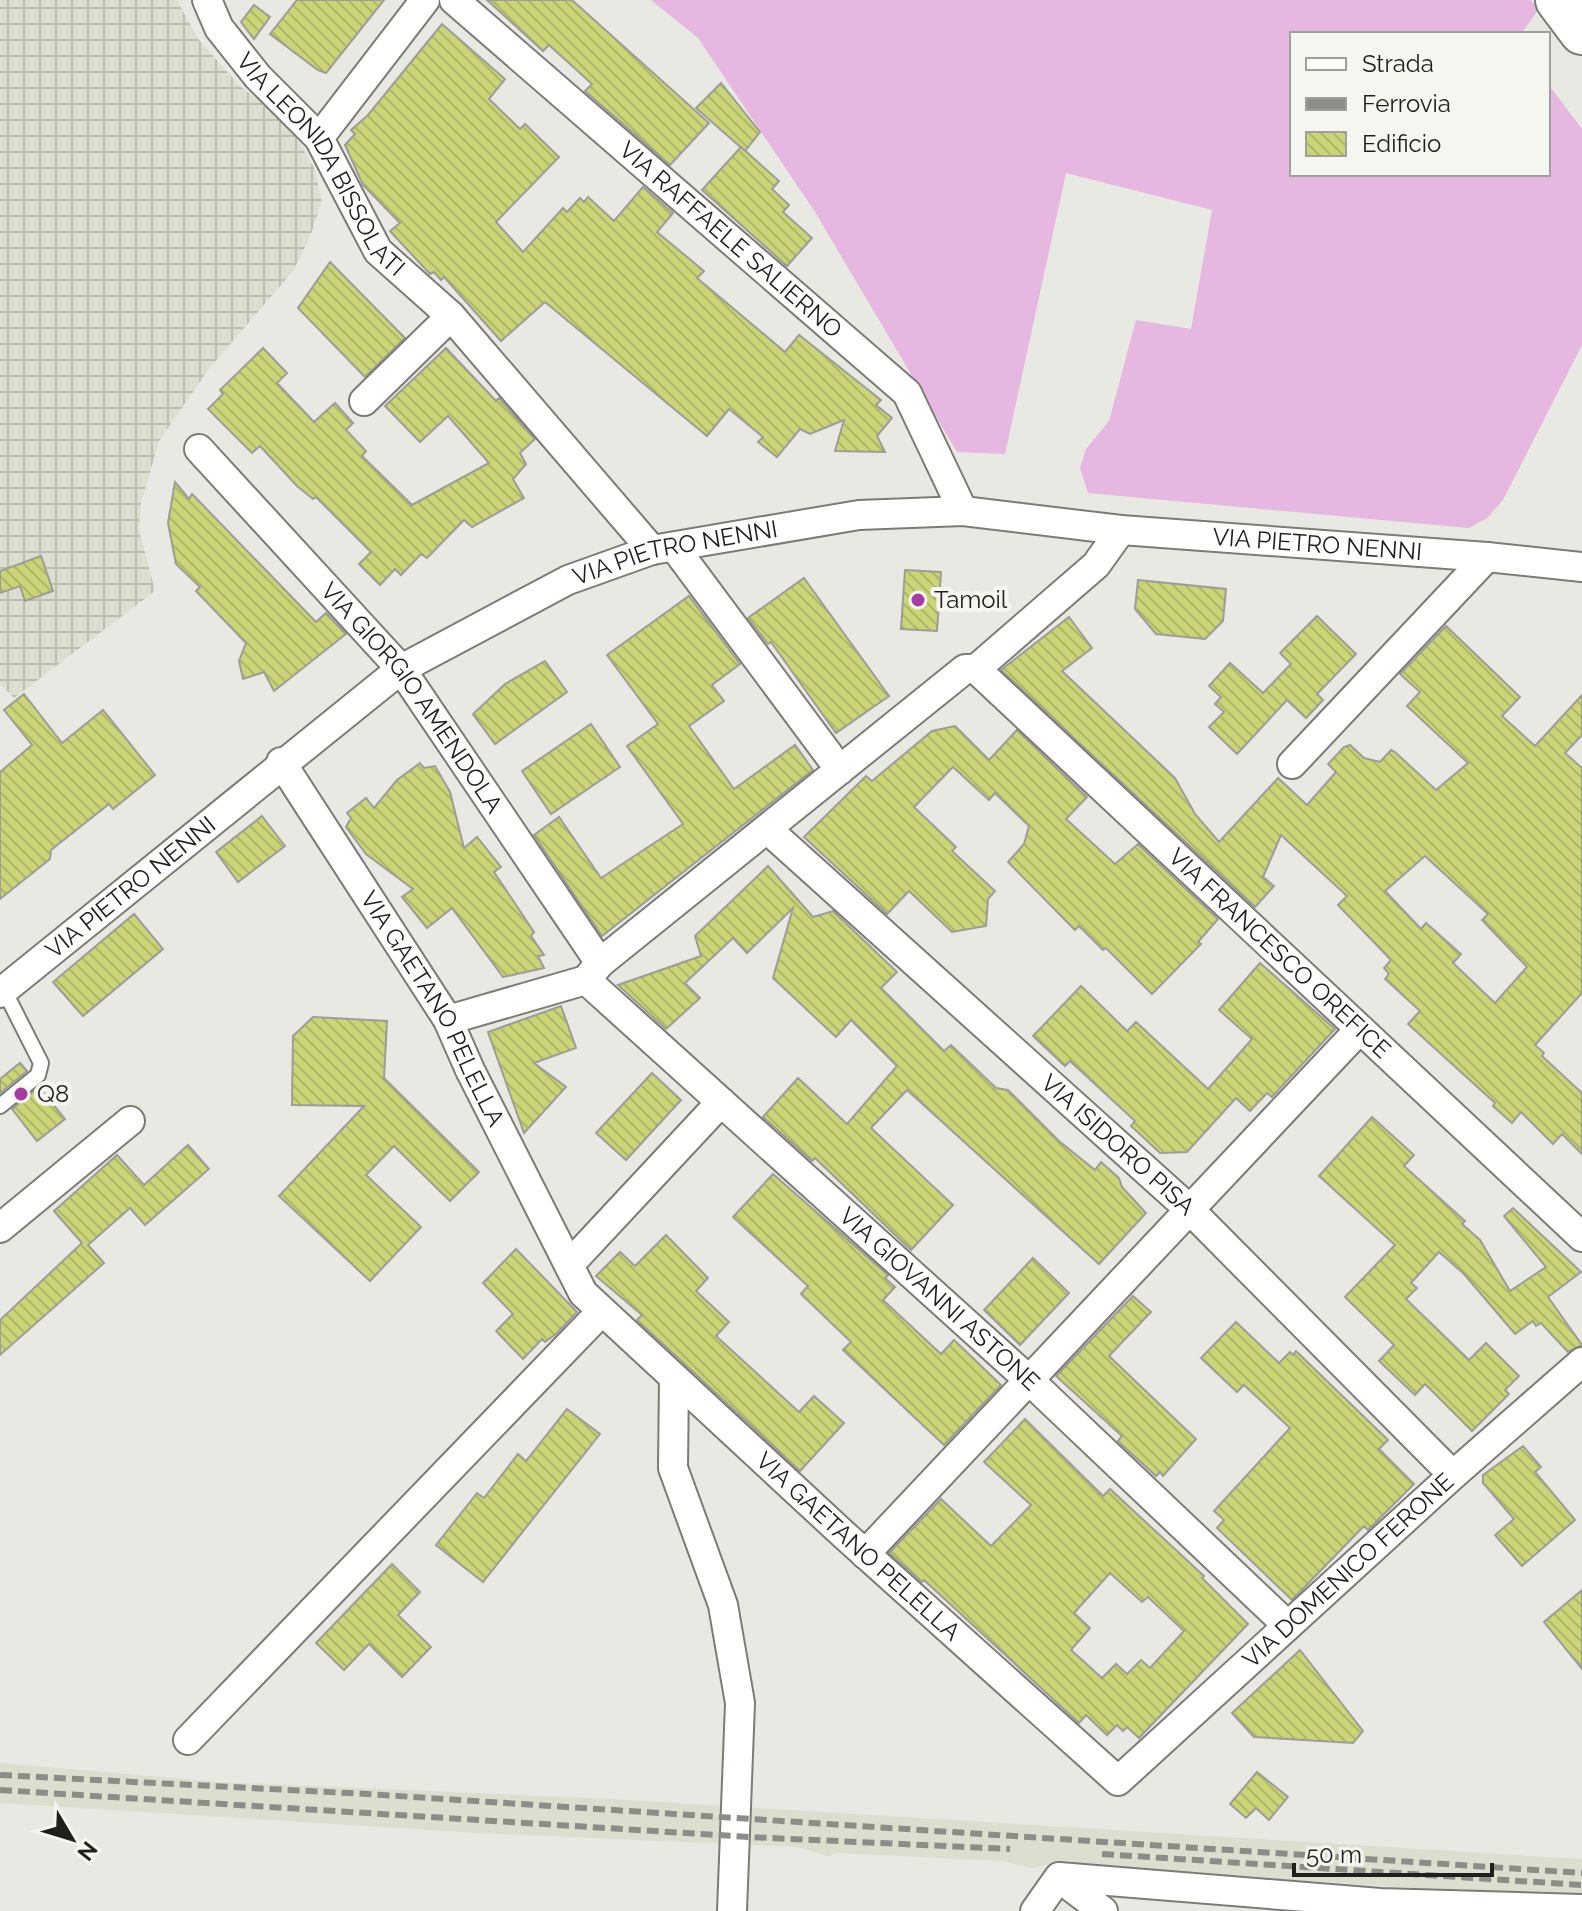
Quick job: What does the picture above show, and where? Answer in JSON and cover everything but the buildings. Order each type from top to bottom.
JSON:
[{"type":"highway","points":[[1558,0],[1582,32]]},
{"type":"street","name":"VIA LEONIDA BISSOLATI","points":[[207,0],[219,28],[258,77],[319,138],[378,251],[451,316],[663,549],[840,770]]},
{"type":"street","points":[[319,138],[425,0]]},
{"type":"street","name":"VIA RAFFAELE SALIERNO","points":[[454,0],[907,393],[963,511]]},
{"type":"street","points":[[364,401],[451,316]]},
{"type":"street","name":"VIA GIORGIO AMENDOLA","points":[[199,449],[401,669],[593,972]]},
{"type":"street","name":"VIA PIETRO NENNI","points":[[2,992],[281,762],[401,669],[568,580],[663,549],[859,515],[963,511],[1121,530],[1582,567]]},
{"type":"street","points":[[448,1020],[593,972],[965,669],[976,669],[1096,565],[1121,530]]},
{"type":"street","points":[[1292,764],[1487,557]]},
{"type":"street","name":"VIA FRANCESCO OREFICE","points":[[976,669],[1582,1237]]},
{"type":"street","name":"VIA GAETANO PELELLA","points":[[281,762],[448,1020],[470,1070],[583,1293],[865,1554],[1118,1781]]},
{"type":"street","name":"VIA ISIDORO PISA","points":[[767,829],[1188,1208],[1453,1475]]},
{"type":"street","name":"VIA GIOVANNI ASTONE","points":[[593,972],[721,1102],[1030,1381],[1287,1625]]},
{"type":"street","points":[[865,1554],[1360,1029]]},
{"type":"street","points":[[569,1265],[721,1102]]},
{"type":"street","points":[[0,1228],[130,1121]]},
{"type":"street","points":[[188,1740],[602,1311]]},
{"type":"street","name":"VIA DOMENICO FERONE","points":[[1118,1781],[1453,1475],[1582,1362]]},
{"type":"street","points":[[674,1379],[673,1468],[723,1605],[740,1703],[732,1911]]},
{"type":"street","points":[[1059,1877],[1384,1907],[1582,1909]]},
{"type":"street","points":[[1035,1911],[1059,1877]]},
{"type":"street","points":[[1059,1877],[1103,1911]]},
{"type":"lane","points":[[0,1106],[38,1075],[41,1063],[2,992]]},
{"type":"shaded area","points":[[0,0],[177,0],[198,39],[239,85],[291,128],[314,168],[322,201],[310,237],[293,271],[208,370],[159,441],[141,503],[139,530],[155,591],[14,698],[0,684]]},
{"type":"shaded area","points":[[651,0],[1531,0],[1539,9],[1522,32],[1290,32],[1290,176],[1550,176],[1550,87],[1582,129],[1582,345],[1503,500],[1487,518],[1469,528],[1088,493],[1080,468],[1086,449],[1109,421],[1136,320],[1191,329],[1212,210],[1066,173],[1005,454],[957,452],[815,212],[698,38]]},
{"type":"shaded area","points":[[0,1763],[218,1782],[612,1799],[1582,1859],[1582,1899],[1051,1864],[1032,1868],[1000,1861],[839,1853],[828,1856],[796,1847],[477,1833],[0,1803]]},
{"type":"railway","points":[[0,1775],[367,1794],[1582,1873]]},
{"type":"railway","points":[[0,1790],[749,1837],[1010,1849]]},
{"type":"railway","points":[[1102,1854],[1582,1885]]},
{"type":"place","name":"Tamoil","points":[[918,600]]},
{"type":"place","name":"Q8","points":[[21,1094]]}]
